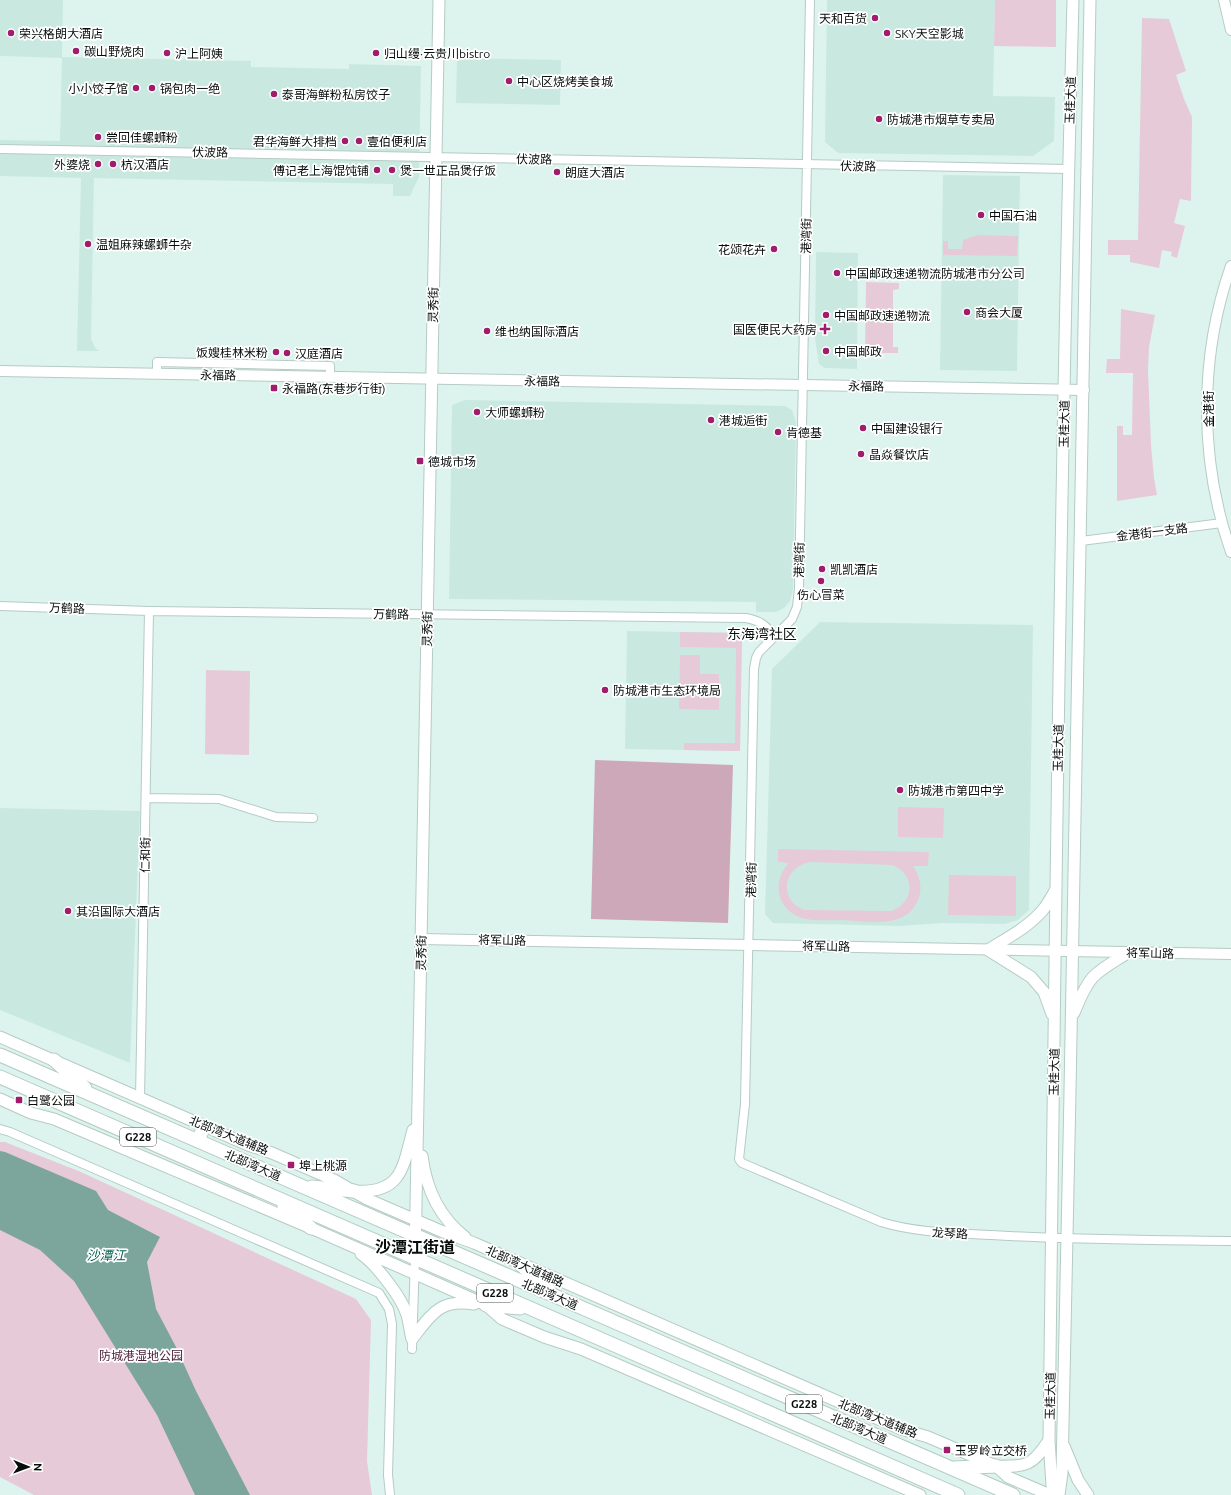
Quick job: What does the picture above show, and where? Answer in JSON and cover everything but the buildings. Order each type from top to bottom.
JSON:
[{"type":"highway","name":"北部湾大道","points":[[0,1055],[1013,1495]]},
{"type":"highway","points":[[54,1060],[94,1096]]},
{"type":"highway","name":"北部湾大道","points":[[0,1077],[958,1495]]},
{"type":"highway","points":[[198,1141],[204,1126]]},
{"type":"highway","points":[[302,1187],[354,1191]]},
{"type":"highway","points":[[272,1196],[311,1228]]},
{"type":"highway","points":[[520,1264],[558,1297]]},
{"type":"highway","points":[[486,1305],[531,1309]]},
{"type":"highway","points":[[950,1468],[996,1466]]},
{"type":"main road","name":"灵秀街","points":[[414,1258],[439,0]]},
{"type":"main road","name":"玉桂大道","points":[[1058,1495],[1052,1486],[1049,1440],[1064,390],[1073,0]]},
{"type":"main road","name":"玉桂大道","points":[[1058,1495],[1062,1473],[1084,390],[1090,0]]},
{"type":"main road","points":[[1055,1020],[1044,992],[1031,977],[988,950],[1031,922],[1043,910],[1056,889]]},
{"type":"main road","points":[[1071,1019],[1081,994],[1092,978],[1129,952]]},
{"type":"main road","name":"北部湾大道辅路","points":[[1,1037],[248,1145],[272,1153],[334,1180],[367,1199],[474,1243],[901,1430],[928,1437],[996,1466],[1008,1477],[1050,1495]]},
{"type":"main road","points":[[0,1099],[31,1113],[54,1119],[311,1228],[486,1305],[502,1319],[544,1337],[581,1349],[920,1495]]},
{"type":"main road","points":[[354,1191],[378,1189],[388,1185],[398,1177],[404,1164],[417,1113]]},
{"type":"main road","points":[[417,1113],[424,1168],[430,1192],[442,1214],[457,1230],[474,1243]]},
{"type":"main road","points":[[346,1244],[365,1256],[385,1278],[407,1313],[412,1344]]},
{"type":"main road","points":[[412,1344],[431,1315],[443,1307],[454,1303],[486,1305]]},
{"type":"main road","points":[[996,1466],[1011,1467],[1026,1465],[1038,1457],[1049,1440],[1062,1441],[1078,1480],[1088,1495]]},
{"type":"street","name":"港湾街","points":[[745,1104],[754,669],[759,652],[792,619],[797,607],[799,588],[810,0]]},
{"type":"street","points":[[1224,0],[1231,30]]},
{"type":"street","name":"伏波路","points":[[0,149],[1068,169]]},
{"type":"street","name":"金港街","points":[[1231,266],[1219,307],[1214,331],[1210,356],[1207,400],[1211,468],[1222,523],[1231,552]]},
{"type":"street","name":"永福路","points":[[0,371],[1084,390]]},
{"type":"street","name":"金港街一支路","points":[[1081,541],[1222,523]]},
{"type":"street","name":"万鹤路","points":[[0,606],[149,611],[746,618],[764,624],[775,636]]},
{"type":"street","name":"仁和街","points":[[140,1098],[149,611]]},
{"type":"street","points":[[146,798],[219,799],[276,817],[313,818]]},
{"type":"street","name":"将军山路","points":[[421,939],[1231,954]]},
{"type":"street","name":"龙琴路","points":[[745,1104],[739,1159],[742,1163],[881,1222],[897,1227],[923,1231],[1052,1239],[1231,1241]]},
{"type":"street","points":[[0,1129],[10,1132],[379,1293],[389,1309],[392,1324],[388,1475],[390,1495]]},
{"type":"street","points":[[412,1344],[414,1258]]},
{"type":"shaded area","points":[[0,0],[63,0],[62,57],[251,61],[251,67],[349,69],[349,64],[421,66],[419,177],[410,196],[393,196],[393,184],[94,178],[91,339],[96,349],[100,351],[77,351],[81,178],[0,176],[0,140],[60,141],[62,58],[0,56]]},
{"type":"shaded area","points":[[827,0],[995,0],[993,96],[1055,97],[1054,141],[1033,156],[838,153],[825,142]]},
{"type":"shaded area","name":"中心区烧烤美食城","points":[[457,58],[561,60],[560,105],[456,103]]},
{"type":"shaded area","points":[[943,175],[1020,176],[1017,371],[940,370]]},
{"type":"shaded area","points":[[816,252],[858,253],[857,369],[825,368],[819,364],[815,339]]},
{"type":"shaded area","points":[[465,400],[785,406],[792,410],[796,422],[793,589],[790,601],[784,608],[776,612],[756,612],[756,602],[449,599],[452,405]]},
{"type":"shaded area","name":"防城港市第四中学","points":[[820,622],[1033,625],[1029,910],[1018,920],[1005,924],[943,923],[900,926],[773,923],[765,914],[772,669]]},
{"type":"shaded area","points":[[627,631],[742,633],[740,751],[625,749]]},
{"type":"shaded area","points":[[595,760],[733,765],[728,923],[591,919]]},
{"type":"shaded area","name":"其沿国际大酒店","points":[[0,808],[140,811],[130,1063],[0,1010]]},
{"type":"green space","points":[[995,0],[1056,0],[1056,47],[994,46]]},
{"type":"green space","points":[[1142,18],[1169,19],[1186,71],[1176,75],[1192,117],[1191,201],[1180,199],[1174,223],[1185,226],[1177,258],[1171,256],[1172,252],[1162,250],[1159,268],[1130,262],[1130,255],[1108,255],[1108,240],[1138,240]]},
{"type":"green space","points":[[978,235],[1018,236],[1017,256],[943,255],[943,241],[948,241],[948,249],[962,249],[963,240]]},
{"type":"green space","points":[[866,282],[899,283],[899,289],[893,290],[893,315],[899,316],[899,320],[893,321],[893,347],[898,347],[898,353],[865,353]]},
{"type":"green space","points":[[1121,309],[1155,315],[1149,347],[1148,370],[1151,445],[1157,495],[1117,501],[1117,426],[1123,426],[1123,435],[1132,435],[1133,373],[1106,373],[1107,359],[1120,359]]},
{"type":"green space","points":[[680,632],[742,633],[740,751],[684,750],[684,743],[735,743],[736,648],[680,647]]},
{"type":"green space","points":[[680,655],[700,655],[700,674],[719,674],[719,710],[679,709]]},
{"type":"green space","points":[[206,670],[250,671],[249,755],[205,754]]},
{"type":"green space","points":[[898,807],[944,808],[943,838],[898,837]]},
{"type":"green space","points":[[778,849],[929,852],[928,866],[913,866],[919,878],[920,896],[912,910],[905,916],[885,922],[813,920],[797,916],[784,906],[779,892],[780,877],[789,863],[778,862]],"holes":[[[812,862],[892,865],[900,869],[905,875],[909,881],[910,888],[905,902],[891,911],[804,910],[795,905],[787,891],[787,883],[790,876],[795,869],[803,864]]]},
{"type":"green space","points":[[949,875],[1016,876],[1016,916],[948,915]]},
{"type":"green space","name":"防城港湿地公园","points":[[0,1142],[5,1142],[81,1172],[356,1299],[371,1320],[367,1461],[372,1495],[34,1495],[0,1477]]},
{"type":"water","name":"沙潭江","points":[[0,1151],[96,1191],[108,1210],[160,1237],[147,1262],[156,1309],[176,1347],[196,1391],[250,1495],[195,1495],[157,1415],[74,1281],[40,1250],[0,1230]]},
{"type":"place","name":"天和百货","points":[[875,18]]},
{"type":"place","name":"荣兴格朗大酒店","points":[[11,33]]},
{"type":"place","name":"SKY天空影城","points":[[887,33]]},
{"type":"place","name":"碳山野烧肉","points":[[76,51]]},
{"type":"place","name":"沪上阿姨","points":[[167,53]]},
{"type":"place","name":"归山缦·云贵川bistro","points":[[376,53]]},
{"type":"place","name":"中心区烧烤美食城","points":[[509,81]]},
{"type":"place","name":"小小饺子馆","points":[[136,88]]},
{"type":"place","name":"锅包肉一绝","points":[[152,88]]},
{"type":"place","name":"泰哥海鲜粉私房饺子","points":[[274,94]]},
{"type":"place","name":"防城港市烟草专卖局","points":[[879,119]]},
{"type":"place","name":"尝回佳螺蛳粉","points":[[98,137]]},
{"type":"place","name":"君华海鲜大排档","points":[[345,141]]},
{"type":"place","name":"壹伯便利店","points":[[359,141]]},
{"type":"place","name":"外婆烧","points":[[98,164]]},
{"type":"place","name":"杭汉酒店","points":[[113,164]]},
{"type":"place","name":"傅记老上海馄饨铺","points":[[377,170]]},
{"type":"place","name":"煲一世正品煲仔饭","points":[[392,170]]},
{"type":"place","name":"朗庭大酒店","points":[[557,172]]},
{"type":"place","name":"中国石油","points":[[981,215]]},
{"type":"place","name":"温姐麻辣螺蛳牛杂","points":[[88,244]]},
{"type":"place","name":"花颂花卉","points":[[774,249]]},
{"type":"place","name":"中国邮政速递物流防城港市分公司","points":[[837,273]]},
{"type":"place","name":"商会大厦","points":[[967,312]]},
{"type":"place","name":"中国邮政速递物流","points":[[826,315]]},
{"type":"place","name":"国医便民大药房","points":[[825,329]]},
{"type":"place","name":"维也纳国际酒店","points":[[487,331]]},
{"type":"place","name":"中国邮政","points":[[826,351]]},
{"type":"place","name":"饭嫂桂林米粉","points":[[276,352]]},
{"type":"place","name":"汉庭酒店","points":[[287,353]]},
{"type":"place","name":"永福路(东巷步行街)","points":[[274,388]]},
{"type":"place","name":"大师螺蛳粉","points":[[477,412]]},
{"type":"place","name":"港城逅街","points":[[711,420]]},
{"type":"place","name":"中国建设银行","points":[[863,428]]},
{"type":"place","name":"肯德基","points":[[778,432]]},
{"type":"place","name":"晶焱餐饮店","points":[[861,454]]},
{"type":"place","name":"德城市场","points":[[420,461]]},
{"type":"place","name":"凯凯酒店","points":[[822,569]]},
{"type":"place","name":"伤心冒菜","points":[[821,581]]},
{"type":"place","name":"防城港市生态环境局","points":[[605,690]]},
{"type":"place","name":"防城港市第四中学","points":[[900,790]]},
{"type":"place","name":"其沿国际大酒店","points":[[68,911]]},
{"type":"place","name":"白鹭公园","points":[[19,1100]]},
{"type":"place","name":"埠上桃源","points":[[291,1165]]},
{"type":"place","name":"玉罗岭立交桥","points":[[947,1450]]},
{"type":"district","name":"东海湾社区","points":[[762,634]]},
{"type":"district","name":"沙潭江街道","points":[[415,1247]]}]
